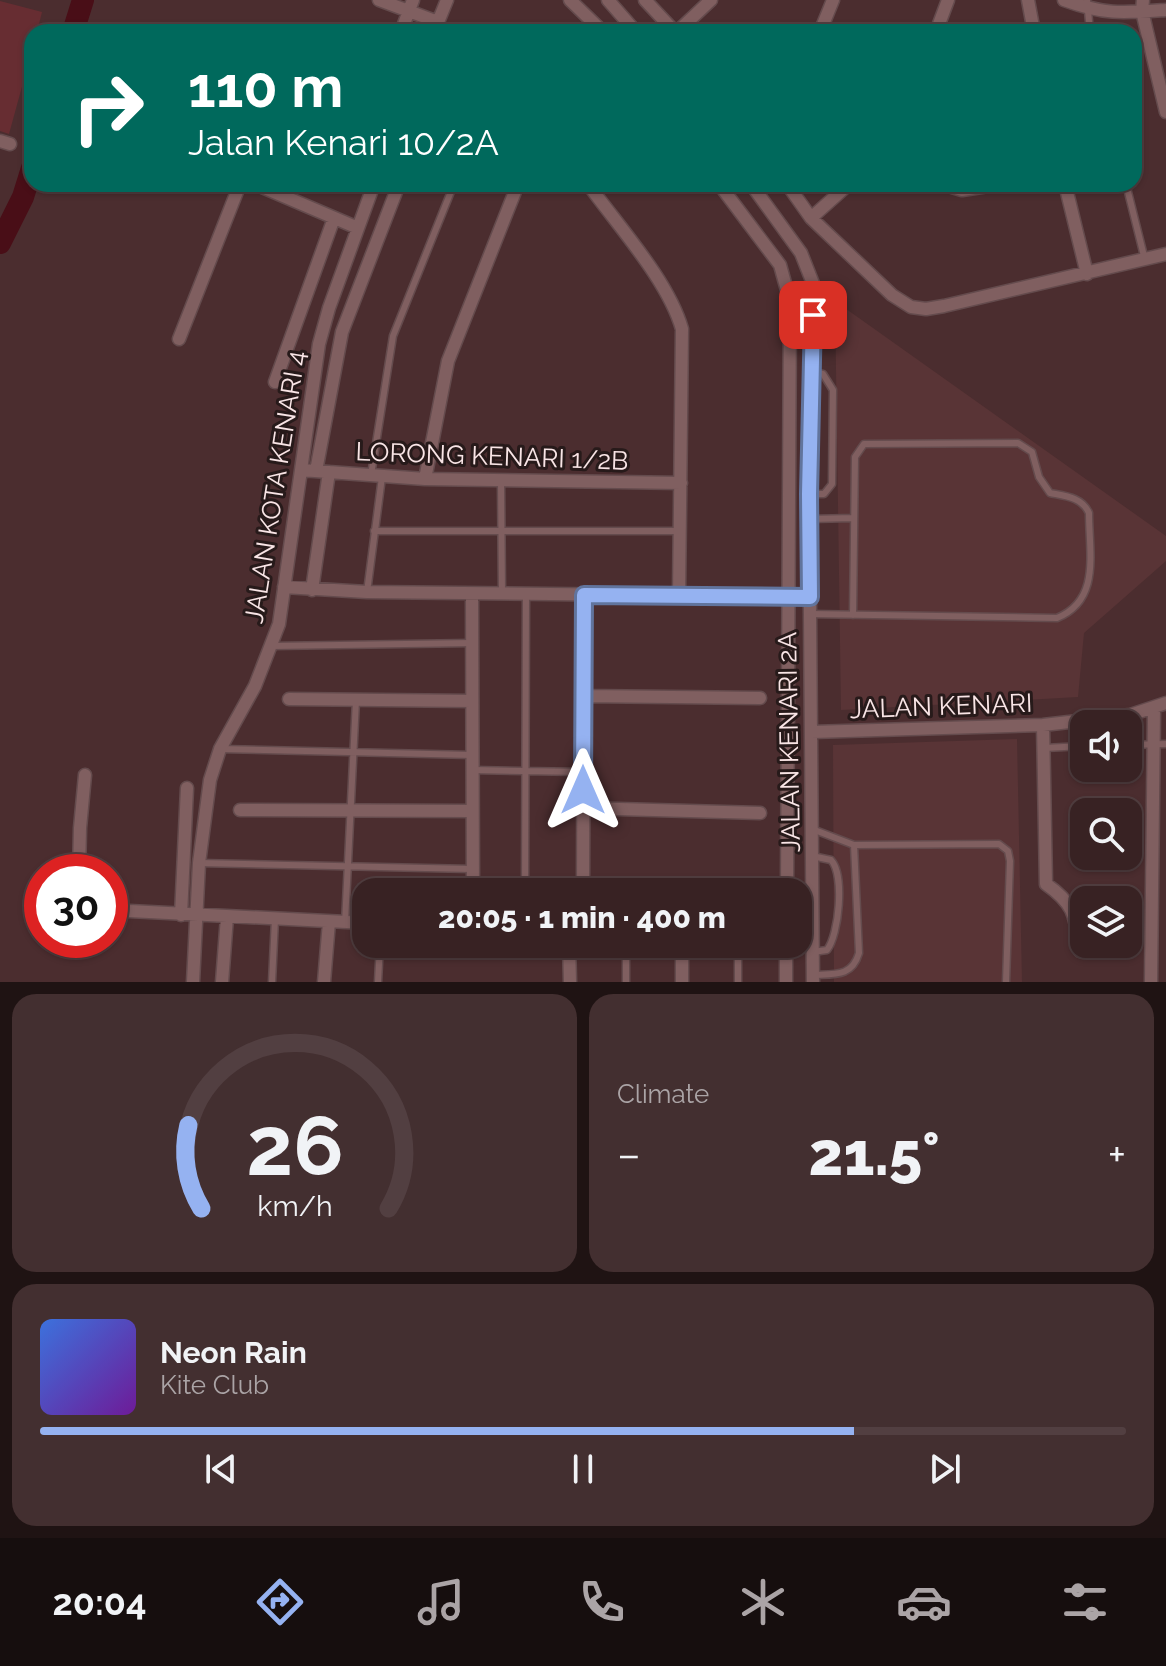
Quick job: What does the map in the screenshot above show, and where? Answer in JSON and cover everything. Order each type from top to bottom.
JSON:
[{"type":"street","points":[[379,0],[411,6],[432,24]]},
{"type":"street","points":[[437,24],[447,0]]},
{"type":"street","points":[[570,0],[595,24]]},
{"type":"street","points":[[608,0],[629,24]]},
{"type":"street","points":[[645,0],[668,24]]},
{"type":"street","points":[[685,24],[711,0]]},
{"type":"street","points":[[823,24],[833,0]]},
{"type":"street","points":[[939,24],[948,0]]},
{"type":"street","points":[[1028,0],[1032,24]]},
{"type":"street","points":[[1064,0],[1118,14],[1142,6],[1166,10]]},
{"type":"street","points":[[1142,6],[1166,112]]},
{"type":"street","points":[[179,339],[237,192]]},
{"type":"street","points":[[274,192],[358,228]]},
{"type":"street","name":"JALAN KOTA KENARI 4","points":[[193,982],[199,863],[210,780],[220,749],[248,700],[279,624],[319,344],[371,192]]},
{"type":"street","points":[[312,590],[323,471],[342,332],[396,192]]},
{"type":"street","points":[[425,479],[448,361],[513,192]]},
{"type":"street","points":[[594,192],[677,310],[683,341],[679,596]]},
{"type":"street","name":"JALAN KENARI 2A","points":[[725,192],[780,265],[788,288],[787,878]]},
{"type":"street","name":"JALAN KENARI 2A","points":[[757,192],[789,234],[809,269],[814,286],[809,494],[813,978]]},
{"type":"street","points":[[793,192],[811,218],[892,295],[911,307],[926,309],[944,306],[1166,254]]},
{"type":"street","points":[[811,218],[840,192]]},
{"type":"street","points":[[1067,192],[1087,274]]},
{"type":"street","points":[[275,382],[334,218]]},
{"type":"street","name":"LORONG KENARI 1/2B","points":[[301,470],[425,479],[681,483]]},
{"type":"street","points":[[284,587],[472,594],[810,597]]},
{"type":"street","points":[[472,594],[473,878]]},
{"type":"street","points":[[583,878],[584,595]]},
{"type":"street","points":[[584,696],[760,698]]},
{"type":"street","points":[[289,699],[472,701]]},
{"type":"street","points":[[1151,982],[1160,706]]},
{"type":"street","name":"JALAN KENARI","points":[[812,732],[1043,725],[1130,715],[1160,706]]},
{"type":"street","points":[[1043,725],[1046,884],[1065,897],[1070,905]]},
{"type":"street","points":[[79,854],[85,775]]},
{"type":"street","points":[[181,915],[187,788]]},
{"type":"street","points":[[583,808],[760,813]]},
{"type":"street","points":[[240,810],[472,811]]},
{"type":"street","points":[[128,911],[352,923]]},
{"type":"street","points":[[222,982],[227,917]]},
{"type":"street","points":[[324,982],[329,922]]},
{"type":"street","points":[[569,958],[570,982]]},
{"type":"street","points":[[682,958],[682,982]]},
{"type":"street","points":[[786,958],[786,982]]},
{"type":"lane","points":[[1087,4],[1089,24]]},
{"type":"lane","points":[[367,592],[393,336],[451,192]]},
{"type":"lane","points":[[1128,192],[1145,260]]},
{"type":"lane","points":[[809,494],[824,494],[832,484],[833,390],[823,374],[812,372]]},
{"type":"lane","points":[[810,614],[853,615],[1057,618],[1079,605],[1086,593],[1089,581],[1089,513],[1085,505],[1073,498],[1050,493],[1039,477],[1032,452],[1018,443],[864,444],[855,457],[853,615]]},
{"type":"lane","points":[[501,481],[502,594]]},
{"type":"lane","points":[[809,519],[854,518]]},
{"type":"lane","points":[[374,531],[680,531]]},
{"type":"lane","points":[[525,878],[526,594]]},
{"type":"lane","points":[[272,646],[472,643]]},
{"type":"lane","points":[[345,923],[356,700]]},
{"type":"lane","points":[[1044,748],[1070,747]]},
{"type":"lane","points":[[220,749],[472,755]]},
{"type":"lane","points":[[473,770],[583,772]]},
{"type":"lane","points":[[812,829],[854,845],[999,844],[1004,847],[1010,861],[1006,982]]},
{"type":"lane","points":[[813,978],[842,974],[856,964],[859,953],[854,845]]},
{"type":"lane","points":[[812,856],[831,860],[838,873],[836,935],[827,950],[813,952]]},
{"type":"lane","points":[[199,863],[473,869]]},
{"type":"lane","points":[[272,982],[275,919]]},
{"type":"lane","points":[[379,958],[378,982],[388,982]]},
{"type":"lane","points":[[626,958],[626,982]]},
{"type":"lane","points":[[738,958],[738,982]]},
{"type":"shaded area","points":[[0,1],[42,12],[39,24],[24,24],[24,79],[9,134],[0,131]]},
{"type":"shaded area","points":[[835,301],[1166,536],[1166,561],[1084,633],[1078,697],[841,710]]},
{"type":"shaded area","points":[[1017,739],[1022,982],[834,982],[833,745]]},
{"type":"waterway","points":[[76,24],[83,0]]},
{"type":"waterway","points":[[0,243],[25,192]]},
{"type":"route","points":[[583,790],[584,595],[810,597],[813,315]]}]
